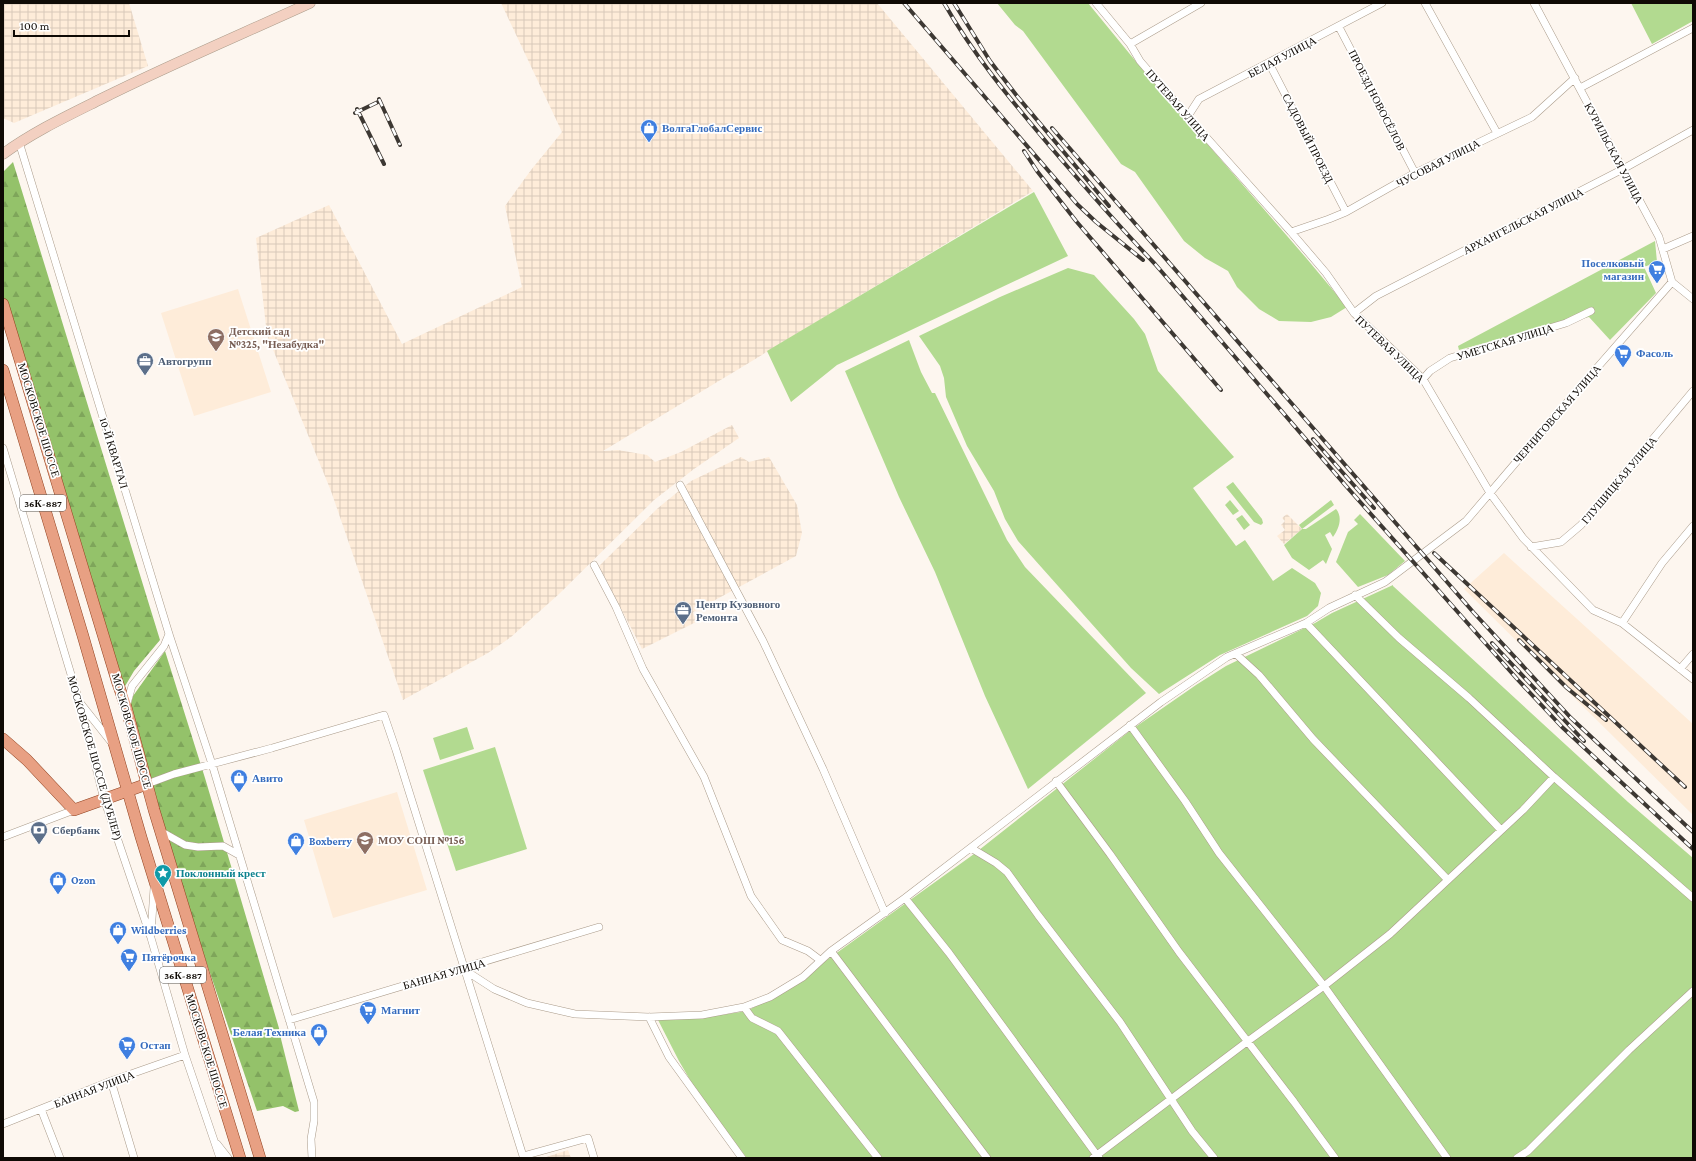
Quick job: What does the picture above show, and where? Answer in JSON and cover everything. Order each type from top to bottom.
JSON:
[{"type":"main road","name":"МОСКОВСКОЕ ШОССЕ","points":[[3,304],[126,707],[147,784],[260,1158]]},
{"type":"main road","name":"МОСКОВСКОЕ ШОССЕ","points":[[3,370],[155,882],[240,1158]]},
{"type":"main road","points":[[3,739],[27,760],[74,810],[147,784]]},
{"type":"street","points":[[3,154],[19,142],[149,75],[310,3]]},
{"type":"street","name":"ПУТЕВАЯ УЛИЦА","points":[[1096,3],[1130,44],[1140,61],[1326,273],[1354,314],[1423,379],[1490,493],[1523,538],[1593,610],[1622,623],[1693,680]]},
{"type":"street","points":[[1130,44],[1201,3]]},
{"type":"street","name":"БЕЛАЯ УЛИЦА","points":[[1188,116],[1199,99],[1339,27],[1382,3]]},
{"type":"street","points":[[1425,3],[1497,133]]},
{"type":"street","name":"КУРИЛЬСКАЯ УЛИЦА","points":[[1534,3],[1659,237],[1672,282]]},
{"type":"street","name":"ПРОЕЗД НОВОСЁЛОВ","points":[[1339,27],[1415,174]]},
{"type":"street","points":[[1580,88],[1693,28]]},
{"type":"street","name":"САДОВЫЙ ПРОЕЗД","points":[[1269,63],[1346,212]]},
{"type":"street","name":"ЧУСОВАЯ УЛИЦА","points":[[1291,232],[1346,212],[1415,174],[1532,117],[1575,78]]},
{"type":"street","name":"АРХАНГЕЛЬСКАЯ УЛИЦА","points":[[1354,314],[1376,296],[1623,169],[1693,130]]},
{"type":"street","name":"10-Й КВАРТАЛ","points":[[19,142],[169,634],[212,764],[314,1102],[314,1121],[311,1139],[312,1158]]},
{"type":"street","points":[[1663,250],[1693,236]]},
{"type":"street","points":[[1672,282],[1693,299]]},
{"type":"street","name":"ЧЕРНИГОВСКАЯ УЛИЦА","points":[[463,969],[494,990],[527,1003],[575,1014],[649,1017],[702,1015],[744,1007],[770,996],[803,977],[820,960],[906,898],[1130,724],[1227,657],[1306,623],[1329,608],[1385,582],[1466,521],[1672,282]]},
{"type":"street","name":"УМЕТСКАЯ УЛИЦА","points":[[1423,379],[1430,371],[1450,358],[1566,324],[1591,312]]},
{"type":"street","name":"ГЛУШИЦКАЯ УЛИЦА","points":[[1531,547],[1561,542],[1581,525],[1693,391]]},
{"type":"street","name":"МОСКОВСКОЕ ШОССЕ (ДУБЛЕР)","points":[[3,448],[78,701],[104,799],[151,938],[185,1055],[220,1158]]},
{"type":"street","points":[[680,485],[763,641],[823,769],[885,913]]},
{"type":"street","points":[[1622,623],[1662,564],[1693,526]]},
{"type":"street","points":[[594,565],[616,607],[643,669],[704,777],[751,896],[782,940],[808,951],[820,960]]},
{"type":"street","points":[[1355,595],[1399,638],[1469,698],[1554,776],[1693,898]]},
{"type":"street","points":[[1306,623],[1501,830]]},
{"type":"street","points":[[126,707],[132,686],[164,646],[169,634]]},
{"type":"street","points":[[1236,654],[1259,675],[1313,739],[1448,880]]},
{"type":"street","points":[[1680,669],[1693,654]]},
{"type":"street","points":[[78,701],[115,748]]},
{"type":"street","points":[[147,784],[384,715],[523,1156],[588,1138],[594,1158]]},
{"type":"street","points":[[1130,724],[1185,801],[1219,854],[1324,986],[1447,1158]]},
{"type":"street","points":[[906,898],[949,952],[1096,1157],[1248,1041],[1324,986],[1390,934],[1501,830],[1554,776]]},
{"type":"street","points":[[1056,781],[1110,854],[1179,952],[1248,1041],[1335,1158]]},
{"type":"street","points":[[3,837],[74,810]]},
{"type":"street","points":[[162,832],[185,845],[198,847],[223,846],[239,855]]},
{"type":"street","points":[[971,848],[996,863],[1007,872],[1033,909],[1120,1022],[1192,1130],[1214,1158]]},
{"type":"street","points":[[151,938],[155,882]]},
{"type":"street","name":"БАННАЯ УЛИЦА","points":[[289,1020],[599,927]]},
{"type":"street","points":[[832,951],[987,1158]]},
{"type":"street","points":[[1517,1158],[1528,1151],[1629,1050],[1693,991]]},
{"type":"street","points":[[744,1007],[752,1018],[778,1032],[878,1158]]},
{"type":"street","points":[[649,1017],[669,1057],[742,1158]]},
{"type":"street","name":"БАННАЯ УЛИЦА","points":[[3,1124],[111,1081],[185,1055]]},
{"type":"street","points":[[111,1081],[134,1158]]},
{"type":"street","points":[[41,1109],[60,1158]]},
{"type":"street","points":[[214,1141],[228,1158]]},
{"type":"street","points":[[1528,1151],[1533,1158]]},
{"type":"shaded area","points":[[3,3],[129,3],[148,66],[14,123],[3,118]]},
{"type":"shaded area","points":[[501,3],[877,3],[1033,191],[603,451],[618,450],[647,455],[655,462],[681,452],[732,425],[739,438],[694,469],[654,500],[559,594],[511,637],[488,653],[403,700],[331,491],[267,335],[256,238],[329,205],[402,344],[522,287],[505,206],[531,170],[562,132]]},
{"type":"shaded area","name":"Детский сад №325, \"Незабудка\"","points":[[238,289],[271,392],[194,416],[161,313]]},
{"type":"shaded area","points":[[741,457],[749,462],[769,457],[797,505],[802,533],[796,556],[693,612],[696,622],[642,649],[599,566],[658,508],[691,481]]},
{"type":"shaded area","points":[[1287,514],[1302,529],[1284,544],[1277,536],[1285,530],[1281,525],[1285,521],[1282,518]]},
{"type":"shaded area","points":[[1504,553],[1693,724],[1693,815],[1464,589]]},
{"type":"shaded area","name":"МОУ СОШ №156","points":[[397,792],[427,890],[333,918],[304,820]]},
{"type":"shaded area","points":[[568,1150],[571,1158],[543,1158]]},
{"type":"green space","points":[[997,3],[1088,3],[1138,64],[1347,307],[1331,317],[1311,322],[1279,321],[1259,309],[1237,287],[1228,271],[1205,258],[1184,241],[1135,172],[1121,164],[1023,31],[1015,25]]},
{"type":"green space","points":[[1631,3],[1693,3],[1693,21],[1652,44]]},
{"type":"green space","points":[[13,162],[160,640],[134,671],[121,693],[3,303],[3,172]]},
{"type":"green space","points":[[1034,192],[1068,256],[837,365],[791,402],[767,351]]},
{"type":"green space","points":[[1655,241],[1657,262],[1644,267],[1656,293],[1610,340],[1589,317],[1536,329],[1459,350],[1458,346]]},
{"type":"green space","points":[[1068,268],[1094,275],[1134,319],[1145,334],[1158,371],[1234,457],[1193,488],[1236,546],[1245,540],[1273,581],[1292,568],[1315,583],[1321,593],[1318,606],[1307,616],[1220,655],[1159,694],[1131,668],[1018,541],[1005,519],[994,491],[967,446],[946,397],[944,378],[940,366],[919,336],[1000,297]]},
{"type":"green space","points":[[909,340],[921,372],[932,393],[935,393],[1007,540],[1025,567],[1146,693],[1028,789],[985,696],[935,572],[899,497],[845,371]]},
{"type":"green space","points":[[1233,482],[1262,519],[1263,523],[1261,525],[1254,522],[1226,487]]},
{"type":"green space","points":[[1230,500],[1239,511],[1233,515],[1225,505]]},
{"type":"green space","points":[[1331,500],[1334,505],[1302,529],[1299,525]]},
{"type":"green space","points":[[1336,509],[1340,519],[1337,530],[1333,537],[1330,532],[1325,535],[1332,549],[1326,564],[1323,560],[1309,570],[1292,558],[1284,545],[1302,529],[1306,529]]},
{"type":"green space","points":[[1360,514],[1405,561],[1388,575],[1358,587],[1336,562],[1348,532],[1358,524],[1354,520]]},
{"type":"green space","points":[[1242,515],[1250,525],[1244,530],[1236,519]]},
{"type":"green space","points":[[1393,585],[1628,802],[1693,858],[1693,1158],[747,1158],[703,1102],[679,1061],[657,1018],[701,1018],[747,1011],[788,988],[974,854],[1131,730],[1196,685],[1226,666],[1315,623],[1332,613]]},
{"type":"green space","points":[[165,651],[205,778],[281,1035],[299,1111],[295,1112],[283,1106],[257,1111],[162,832],[128,715],[133,696]]},
{"type":"green space","points":[[467,727],[474,749],[440,760],[433,738]]},
{"type":"green space","points":[[495,747],[527,849],[456,871],[423,770]]},
{"type":"railway","points":[[904,3],[1077,204],[1096,222],[1143,260]]},
{"type":"railway","points":[[944,3],[955,22],[980,58],[1034,127],[1101,205],[1155,264],[1346,486],[1518,680],[1562,727],[1693,849]]},
{"type":"railway","points":[[954,3],[990,61],[1017,96],[1109,206]]},
{"type":"railway","points":[[379,99],[400,145]]},
{"type":"railway","points":[[355,113],[380,101]]},
{"type":"railway","points":[[357,109],[384,164]]},
{"type":"railway","points":[[1052,128],[1474,613],[1571,718],[1693,832]]},
{"type":"railway","points":[[1024,151],[1037,171],[1076,221],[1221,390]]},
{"type":"railway","points":[[1313,439],[1374,508]]},
{"type":"railway","points":[[1434,553],[1685,787]]},
{"type":"railway","points":[[1519,640],[1567,688],[1606,720]]},
{"type":"railway","points":[[1492,643],[1584,741]]},
{"type":"place","name":"ВолгаГлобалСервис","points":[[649,143]]},
{"type":"place","name":"Поселковый магазин","points":[[1657,284]]},
{"type":"place","name":"Детский сад №325, \"Незабудка\"","points":[[216,352]]},
{"type":"place","name":"Фасоль","points":[[1623,368]]},
{"type":"place","name":"Автогрупп","points":[[145,376]]},
{"type":"place","name":"Центр Кузовного Ремонта","points":[[683,625]]},
{"type":"place","name":"Авито","points":[[239,793]]},
{"type":"place","name":"Сбербанк","points":[[39,845]]},
{"type":"place","name":"МОУ СОШ №156","points":[[365,855]]},
{"type":"place","name":"Boxberry","points":[[296,856]]},
{"type":"place","name":"Поклонный крест","points":[[163,888]]},
{"type":"place","name":"Ozon","points":[[58,895]]},
{"type":"place","name":"Wildberries","points":[[118,945]]},
{"type":"place","name":"Пятёрочка","points":[[129,972]]},
{"type":"place","name":"Магнит","points":[[368,1025]]},
{"type":"place","name":"Белая Техника","points":[[319,1047]]},
{"type":"place","name":"Остап","points":[[127,1060]]}]
